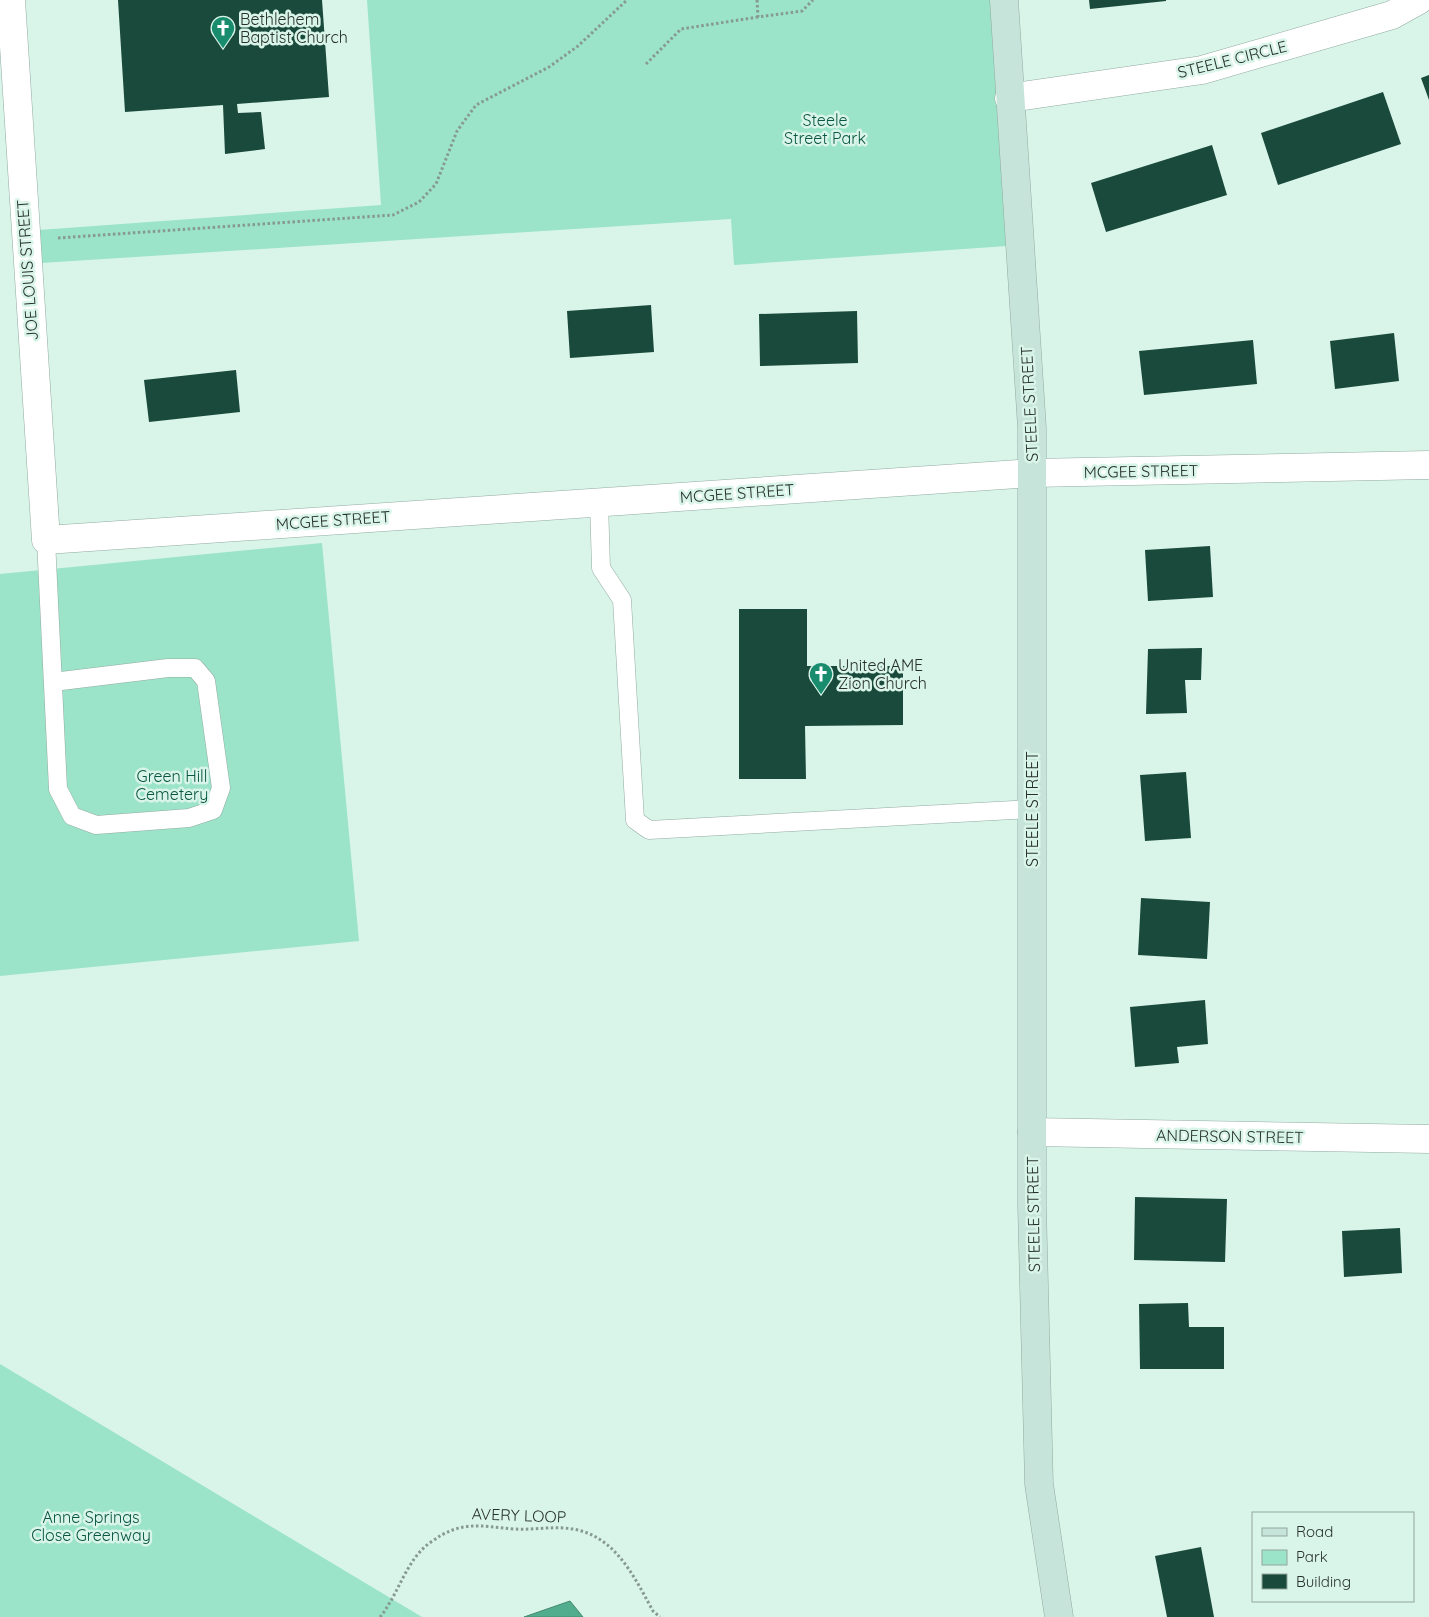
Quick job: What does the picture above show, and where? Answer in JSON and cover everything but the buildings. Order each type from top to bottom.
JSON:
[{"type":"street","name":"JOE LOUIS STREET","points":[[11,0],[25,240],[46,540]]},
{"type":"street","name":"STEELE STREET","points":[[1004,0],[1032,428],[1032,1132],[1039,1484],[1059,1617]]},
{"type":"street","name":"STEELE CIRCLE","points":[[1009,98],[1202,70],[1392,15],[1419,0]]},
{"type":"street","name":"MCGEE STREET","points":[[46,540],[1032,473],[1429,465]]},
{"type":"street","name":"ANDERSON STREET","points":[[1032,1132],[1429,1139]]},
{"type":"lane","points":[[599,502],[601,568],[622,600],[635,820],[649,830],[1032,809]]},
{"type":"lane","points":[[46,540],[58,789],[72,816],[96,825],[189,818],[213,810],[221,788],[206,681],[195,668],[168,668],[53,682]]},
{"type":"path","points":[[25,240],[393,215],[419,202],[436,184],[457,131],[476,105],[549,67],[578,46],[627,0]]},
{"type":"path","points":[[758,0],[758,17]]},
{"type":"path","points":[[646,64],[681,29],[802,11],[813,0]]},
{"type":"path","name":"AVERY LOOP","points":[[380,1617],[389,1606],[418,1554],[430,1542],[458,1527],[482,1525],[525,1530],[566,1528],[595,1535],[621,1556],[653,1611],[660,1617]]},
{"type":"green space","name":"Steele Street Park","points":[[367,0],[991,0],[1007,246],[734,265],[731,219],[41,263],[39,230],[381,205]]},
{"type":"green space","name":"Green Hill Cemetery","points":[[322,543],[359,941],[0,976],[0,574]]},
{"type":"green space","name":"Anne Springs Close Greenway","points":[[0,1364],[422,1617],[0,1617]]},
{"type":"shaded area","points":[[570,1601],[583,1617],[524,1617]]},
{"type":"place","name":"Bethlehem Baptist Church","points":[[223,49]]},
{"type":"place","name":"United AME Zion Church","points":[[821,695]]}]
